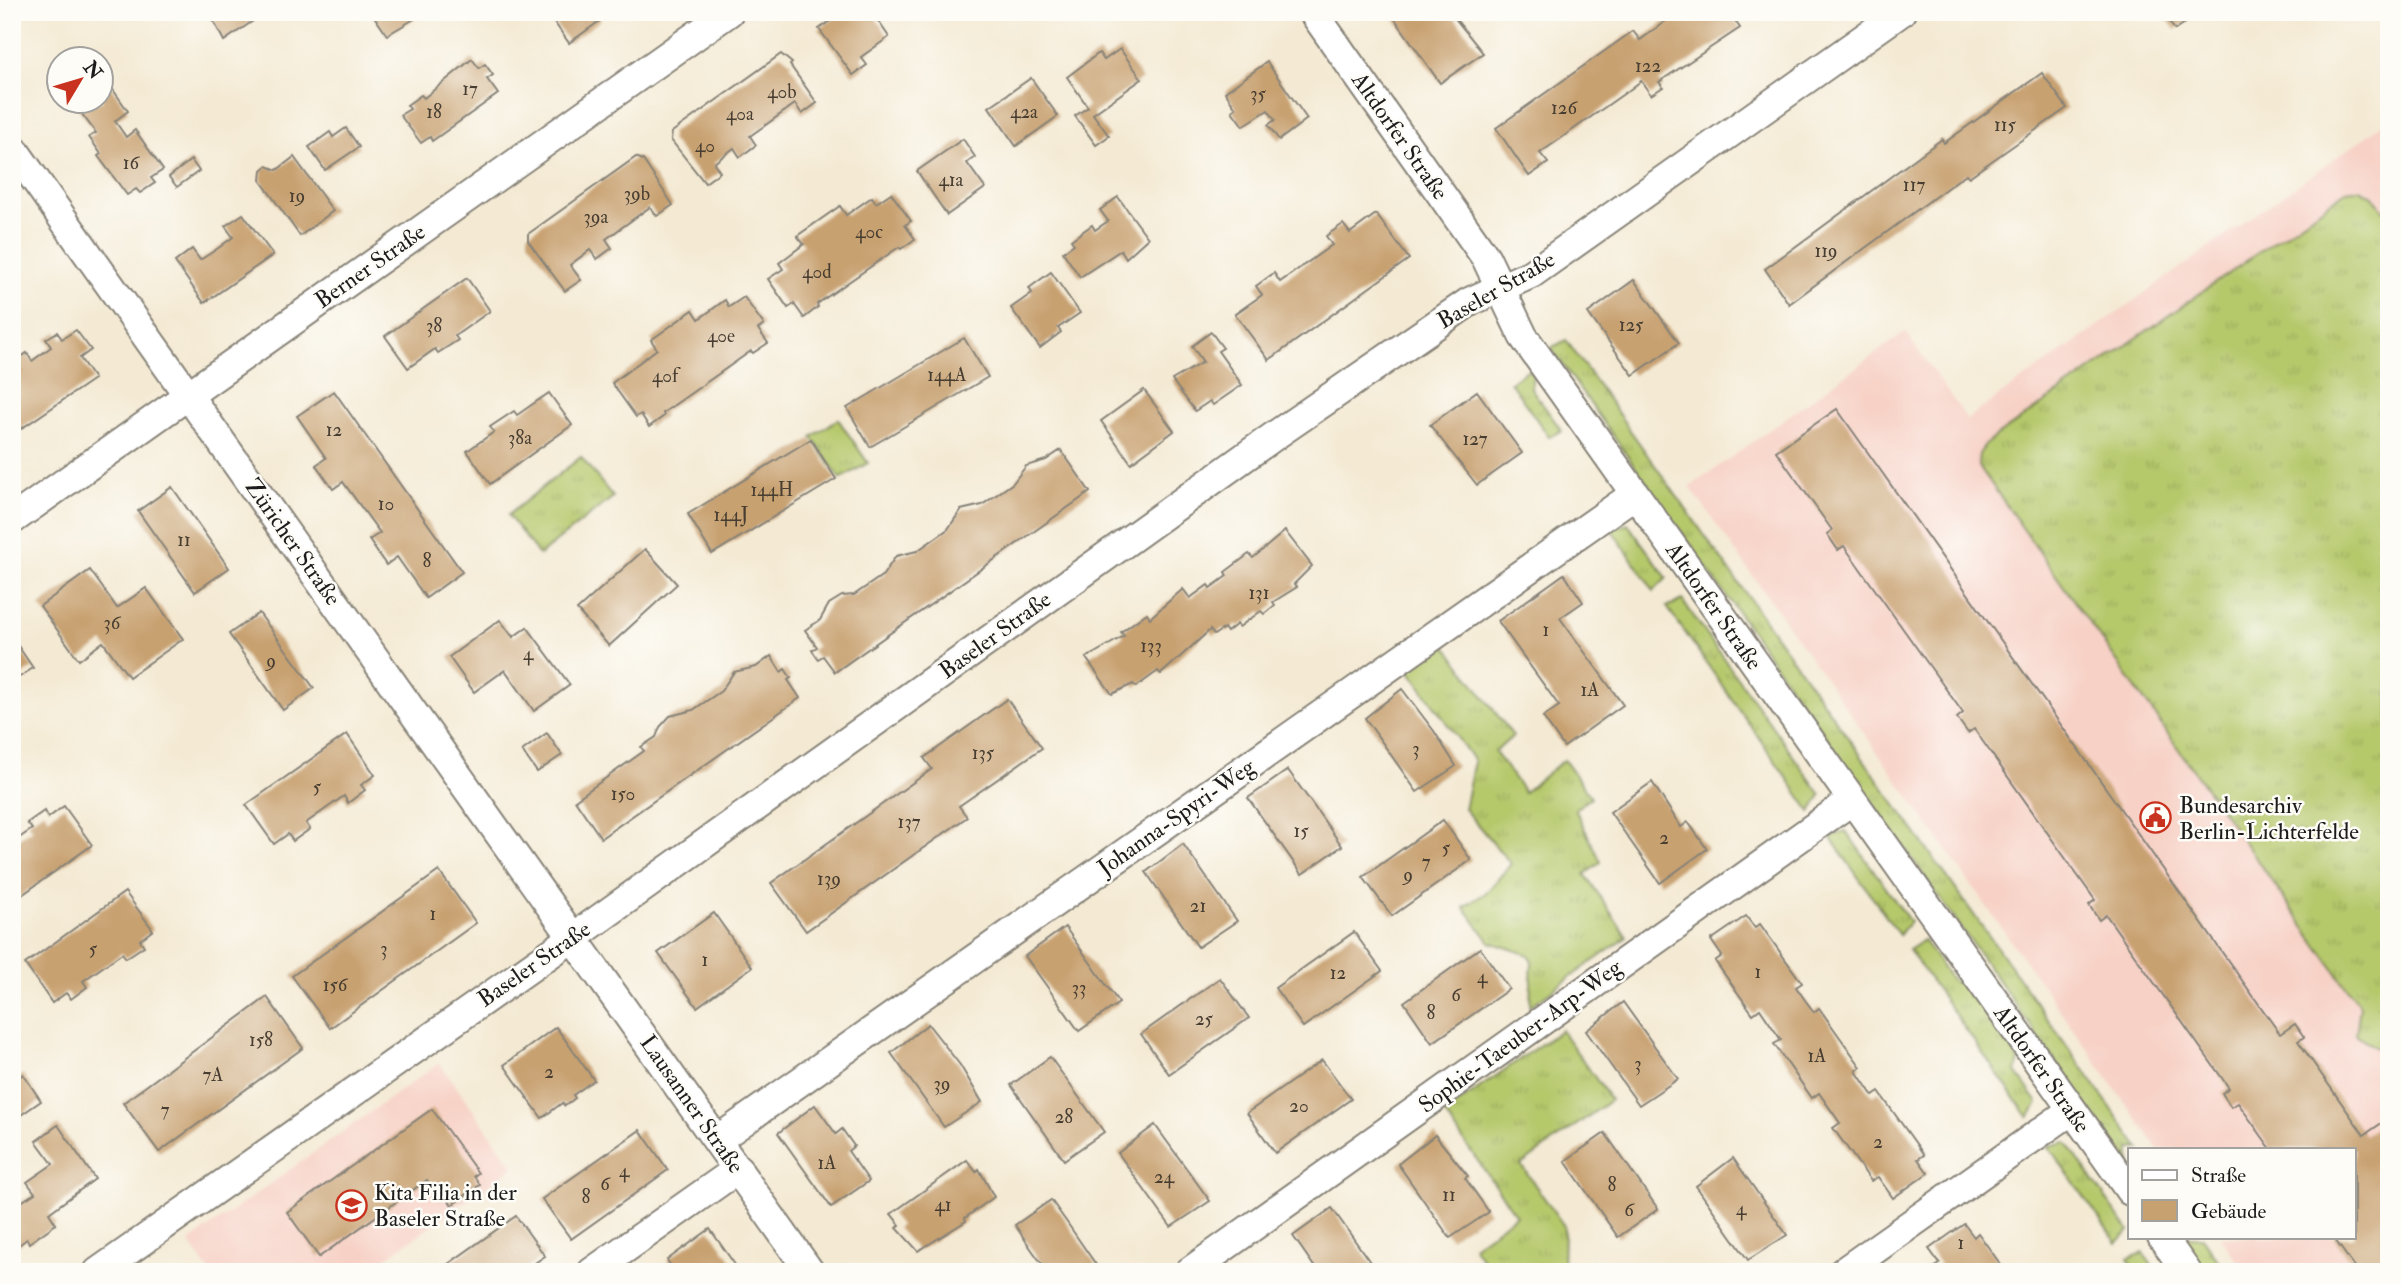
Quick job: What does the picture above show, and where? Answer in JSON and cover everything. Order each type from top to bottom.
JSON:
[{"type":"street","name":"Berner Straße","points":[[12,520],[729,12]]},
{"type":"street","name":"Altdorfer Straße","points":[[1313,12],[1486,258],[1523,336],[2128,1189]]},
{"type":"street","name":"Baseler Straße","points":[[98,1272],[573,937],[1277,434],[1469,302],[1531,274],[1901,12]]},
{"type":"street","name":"Züricher Straße","points":[[12,147],[573,937]]},
{"type":"street","name":"Johanna-Spyri-Weg","points":[[717,1140],[1635,494]]},
{"type":"street","name":"Sophie-Taeuber-Arp-Weg","points":[[1189,1272],[1852,801]]},
{"type":"street","name":"Lausanner Straße","points":[[573,937],[810,1272]]},
{"type":"street","points":[[1843,1272],[2072,1111]]},
{"type":"street","points":[[592,1272],[738,1170]]},
{"type":"street","points":[[2163,1238],[2187,1272]]},
{"type":"shaded area","name":"Bundesarchiv Berlin-Lichterfelde","points":[[2389,120],[2389,1272],[2245,1272],[2221,1238],[2356,1238],[2356,1148],[2157,1148],[1690,487],[1905,332],[1967,419]]},
{"type":"shaded area","name":"Kita Filia in der Baseler Straße","points":[[439,1063],[514,1167],[366,1272],[210,1272],[189,1242]]},
{"type":"green space","points":[[2360,189],[2373,196],[2389,218],[2389,1057],[2356,1034],[2360,1006],[1978,465],[1979,454],[1987,443],[2346,191]]},
{"type":"green space","points":[[1566,340],[2139,1148],[2128,1148],[2128,1164],[1551,348]]},
{"type":"green space","points":[[1529,369],[1533,375],[1531,388],[1562,431],[1549,437],[1510,382]]},
{"type":"green space","points":[[838,419],[868,463],[840,479],[812,437]]},
{"type":"green space","points":[[581,457],[613,497],[539,555],[508,515]]},
{"type":"green space","points":[[1628,524],[1667,578],[1654,591],[1611,529]]},
{"type":"green space","points":[[1682,600],[1821,795],[1811,812],[1667,607]]},
{"type":"green space","points":[[1441,639],[1513,736],[1495,752],[1524,792],[1564,760],[1591,797],[1575,809],[1601,862],[1585,874],[1627,937],[1530,1006],[1532,961],[1529,955],[1490,942],[1464,907],[1487,892],[1511,864],[1464,809],[1474,761],[1411,673],[1408,663]]},
{"type":"green space","points":[[1846,831],[1910,922],[1899,935],[1830,837]]},
{"type":"green space","points":[[1923,940],[1953,982],[1965,984],[2019,1060],[2016,1072],[2038,1103],[2029,1118],[1909,950]]},
{"type":"green space","points":[[1561,1030],[1611,1100],[1521,1165],[1564,1226],[1563,1272],[1491,1272],[1473,1246],[1516,1215],[1444,1113]]},
{"type":"green space","points":[[2066,1142],[2128,1230],[2117,1243],[2048,1146]]},
{"type":"green space","points":[[2180,1238],[2203,1238],[2226,1272],[2204,1272]]},
{"type":"green space","points":[[2143,1253],[2157,1272],[2137,1272],[2128,1259]]},
{"type":"building","points":[[209,12],[266,12],[224,41]]},
{"type":"building","points":[[371,12],[426,12],[387,35]]},
{"type":"building","points":[[547,12],[595,12],[601,20],[569,43]]},
{"type":"building","points":[[843,12],[872,12],[889,37],[861,57],[867,65],[853,75],[819,29]]},
{"type":"building","points":[[1390,12],[1450,12],[1483,53],[1440,83]]},
{"type":"building","points":[[1678,12],[1729,12],[1740,28],[1659,82],[1663,87],[1651,95],[1641,81],[1540,153],[1548,163],[1529,176],[1496,128],[1633,31],[1640,40]]},
{"type":"building","points":[[2162,12],[2200,12],[2175,30]]},
{"type":"building","points":[[1120,49],[1142,79],[1093,114],[1109,136],[1096,145],[1075,116],[1088,107],[1067,77],[1099,53],[1104,60]]},
{"type":"building","points":[[781,54],[792,63],[790,65],[817,103],[802,114],[795,104],[750,136],[756,145],[740,157],[734,148],[714,163],[720,172],[705,183],[671,140],[672,132]]},
{"type":"building","points":[[472,59],[479,68],[485,64],[493,75],[487,79],[498,94],[432,141],[430,137],[421,143],[400,115],[410,109],[407,105],[421,95],[424,98]]},
{"type":"building","points":[[1267,62],[1307,119],[1279,140],[1268,125],[1275,120],[1268,110],[1243,126],[1232,111],[1236,108],[1225,92]]},
{"type":"building","points":[[2042,73],[2067,108],[1969,177],[1966,174],[1789,304],[1765,269],[1942,139],[1944,143]]},
{"type":"building","points":[[1031,78],[1058,116],[1016,146],[989,107]]},
{"type":"building","points":[[116,94],[128,111],[115,121],[126,137],[135,130],[163,170],[151,178],[155,183],[140,193],[136,189],[127,195],[98,156],[101,154],[89,137],[96,133],[83,116],[116,116]]},
{"type":"building","points":[[346,128],[359,147],[325,170],[309,147],[330,132],[333,137]]},
{"type":"building","points":[[963,139],[975,157],[967,163],[985,188],[947,215],[917,171]]},
{"type":"building","points":[[294,157],[333,211],[300,236],[261,181],[262,170],[267,166],[277,170]]},
{"type":"building","points":[[636,157],[643,160],[673,205],[657,216],[650,207],[606,239],[612,248],[597,259],[590,250],[570,265],[581,280],[565,291],[528,241],[528,234]]},
{"type":"building","points":[[191,160],[199,171],[177,187],[169,177]]},
{"type":"building","points":[[891,193],[911,221],[905,225],[915,239],[901,249],[899,247],[817,304],[818,307],[804,318],[794,304],[788,308],[768,279],[783,269],[779,263],[804,244],[797,236],[840,206],[846,215],[872,197],[876,203]]},
{"type":"building","points":[[1118,197],[1148,238],[1126,258],[1121,250],[1080,277],[1063,252],[1074,244],[1071,240],[1092,225],[1095,230],[1108,221],[1100,210]]},
{"type":"building","points":[[243,214],[273,255],[204,303],[175,262],[192,249],[200,260],[217,249],[233,237],[225,226]]},
{"type":"building","points":[[1376,214],[1409,259],[1269,360],[1235,314],[1262,295],[1256,286],[1274,273],[1280,282],[1332,245],[1326,236],[1343,224],[1350,233]]},
{"type":"building","points":[[1051,272],[1080,313],[1058,328],[1061,332],[1040,348],[1011,308],[1032,293],[1029,288]]},
{"type":"building","points":[[467,278],[490,311],[455,336],[458,340],[438,353],[435,349],[408,368],[385,336]]},
{"type":"building","points":[[1634,280],[1679,343],[1633,375],[1588,313]]},
{"type":"building","points":[[744,297],[764,325],[758,329],[768,343],[753,353],[751,351],[663,413],[664,416],[649,427],[641,414],[636,417],[612,383],[657,349],[651,340],[693,310],[699,319],[725,300],[729,307]]},
{"type":"building","points":[[76,330],[91,350],[80,358],[94,379],[12,435],[12,375],[20,369],[15,361],[27,353],[32,361],[51,347],[46,339],[57,332],[62,339]]},
{"type":"building","points":[[1211,332],[1223,348],[1218,351],[1242,385],[1213,405],[1210,401],[1195,411],[1172,380],[1203,362],[1192,346]]},
{"type":"building","points":[[964,338],[988,377],[870,447],[847,408]]},
{"type":"building","points":[[1144,390],[1174,431],[1131,463],[1101,421]]},
{"type":"building","points":[[334,391],[462,572],[426,598],[397,557],[386,565],[369,540],[380,533],[343,482],[333,489],[316,465],[326,458],[297,416]]},
{"type":"building","points":[[1477,391],[1522,453],[1477,485],[1430,425]]},
{"type":"building","points":[[549,393],[572,425],[490,484],[467,451],[494,432],[490,427],[514,411],[517,415]]},
{"type":"building","points":[[1837,409],[2280,1034],[2295,1024],[2304,1037],[2298,1041],[2364,1135],[2389,1118],[2389,1272],[2358,1272],[2334,1238],[2356,1238],[2356,1148],[2270,1148],[2238,1103],[2231,1107],[2222,1093],[2229,1088],[2106,915],[2099,920],[2089,905],[2095,900],[1974,729],[1968,733],[1957,718],[1963,713],[1844,546],[1838,550],[1827,534],[1832,530],[1776,451]]},
{"type":"building","points":[[811,439],[836,479],[712,554],[688,514]]},
{"type":"building","points":[[1061,450],[1090,492],[835,672],[823,656],[818,659],[812,650],[817,647],[805,630],[820,620],[829,604],[842,596],[854,595],[883,575],[896,556],[917,551],[948,529],[961,510],[982,505],[1013,483],[1026,466],[1046,460]]},
{"type":"building","points":[[172,487],[229,568],[195,592],[138,511]]},
{"type":"building","points":[[1285,531],[1312,566],[1294,584],[1297,587],[1273,602],[1275,605],[1264,614],[1261,611],[1239,627],[1237,624],[1227,632],[1224,628],[1214,635],[1210,630],[1161,674],[1158,671],[1136,687],[1133,684],[1112,694],[1086,658],[1124,636],[1121,632],[1147,613],[1150,618],[1183,589],[1190,598],[1208,585],[1210,588],[1227,576],[1225,572],[1249,554],[1253,558]]},
{"type":"building","points":[[645,549],[677,584],[609,646],[577,610]]},
{"type":"building","points":[[90,570],[117,608],[146,588],[183,639],[129,677],[103,642],[79,660],[40,606]]},
{"type":"building","points":[[1564,574],[1583,602],[1560,618],[1623,705],[1564,747],[1543,717],[1559,706],[1498,621]]},
{"type":"building","points":[[259,613],[314,688],[283,710],[229,634]]},
{"type":"building","points":[[500,620],[513,637],[527,627],[570,685],[534,711],[505,670],[474,692],[449,657]]},
{"type":"building","points":[[12,637],[33,668],[12,682]]},
{"type":"building","points":[[771,656],[781,672],[785,669],[791,678],[788,680],[800,698],[601,838],[575,800],[644,751],[641,747],[656,737],[660,727],[670,716],[693,710],[721,691],[734,672],[756,667]]},
{"type":"building","points":[[1402,689],[1456,766],[1417,792],[1365,718]]},
{"type":"building","points":[[1007,699],[1042,748],[959,806],[967,817],[806,931],[771,883],[932,769],[924,758]]},
{"type":"building","points":[[547,733],[562,755],[537,772],[522,751]]},
{"type":"building","points":[[347,734],[375,775],[361,785],[365,790],[348,803],[344,796],[306,823],[310,829],[293,841],[288,834],[274,844],[246,805]]},
{"type":"building","points":[[1288,770],[1342,846],[1302,874],[1248,798]]},
{"type":"building","points":[[1652,782],[1681,827],[1688,822],[1707,849],[1660,883],[1610,812]]},
{"type":"building","points":[[64,806],[92,845],[12,902],[12,843],[32,829],[27,823],[44,811],[48,818]]},
{"type":"building","points":[[1443,820],[1471,860],[1392,916],[1363,877]]},
{"type":"building","points":[[1183,844],[1237,921],[1198,947],[1146,872]]},
{"type":"building","points":[[439,871],[476,923],[330,1028],[292,976]]},
{"type":"building","points":[[125,892],[153,930],[140,940],[144,946],[126,958],[122,953],[83,981],[87,987],[71,999],[66,993],[52,1003],[25,964]]},
{"type":"building","points":[[714,913],[752,967],[697,1007],[658,953]]},
{"type":"building","points":[[1746,916],[1755,928],[1760,924],[1802,983],[1796,987],[1805,1000],[1814,1012],[1819,1008],[1861,1067],[1856,1071],[1873,1096],[1879,1092],[1924,1155],[1918,1159],[1928,1173],[1893,1198],[1878,1177],[1871,1181],[1833,1128],[1840,1123],[1819,1093],[1812,1098],[1774,1044],[1781,1040],[1760,1009],[1753,1014],[1715,961],[1722,956],[1711,940]]},
{"type":"building","points":[[1065,927],[1119,1003],[1079,1031],[1025,956]]},
{"type":"building","points":[[1354,932],[1382,971],[1303,1027],[1275,988]]},
{"type":"building","points":[[1480,948],[1509,989],[1432,1043],[1404,1002]]},
{"type":"building","points":[[1220,978],[1249,1018],[1169,1074],[1141,1034]]},
{"type":"building","points":[[267,997],[303,1048],[159,1152],[123,1103]]},
{"type":"building","points":[[1623,1002],[1678,1079],[1639,1105],[1586,1031]]},
{"type":"building","points":[[928,1024],[960,1065],[982,1102],[944,1127],[891,1053]]},
{"type":"building","points":[[556,1027],[594,1080],[573,1095],[575,1098],[565,1106],[562,1103],[542,1118],[504,1065]]},
{"type":"building","points":[[1050,1057],[1104,1132],[1064,1160],[1011,1085]]},
{"type":"building","points":[[1322,1060],[1351,1099],[1275,1153],[1247,1113]]},
{"type":"building","points":[[12,1067],[19,1077],[23,1074],[41,1101],[12,1121]]},
{"type":"building","points":[[815,1105],[836,1134],[842,1129],[854,1146],[848,1151],[869,1181],[831,1207],[778,1133]]},
{"type":"building","points":[[432,1109],[478,1173],[474,1176],[480,1185],[452,1205],[445,1196],[440,1200],[427,1180],[319,1257],[287,1212]]},
{"type":"building","points":[[58,1125],[95,1179],[49,1213],[56,1224],[29,1243],[27,1239],[16,1247],[12,1242],[12,1208],[35,1193],[27,1182],[53,1164],[36,1141]]},
{"type":"building","points":[[1155,1125],[1210,1201],[1171,1227],[1118,1153]]},
{"type":"building","points":[[640,1130],[668,1170],[571,1239],[542,1199]]},
{"type":"building","points":[[1605,1133],[1658,1209],[1618,1237],[1565,1161]]},
{"type":"building","points":[[1435,1135],[1468,1176],[1465,1178],[1489,1212],[1450,1238],[1398,1164]]},
{"type":"building","points":[[1733,1158],[1787,1235],[1748,1260],[1696,1186]]},
{"type":"building","points":[[967,1160],[976,1172],[979,1169],[994,1197],[965,1218],[966,1221],[918,1251],[897,1228],[900,1225],[891,1214]]},
{"type":"building","points":[[1051,1200],[1101,1272],[1048,1272],[1032,1250],[1015,1225]]},
{"type":"building","points":[[1332,1208],[1377,1272],[1318,1272],[1293,1236]]},
{"type":"building","points":[[516,1216],[545,1256],[526,1269],[437,1272]]},
{"type":"building","points":[[1964,1224],[1974,1237],[1978,1233],[2006,1272],[1934,1272],[1932,1269],[1940,1264],[1929,1249]]},
{"type":"building","points":[[710,1229],[740,1272],[675,1272],[667,1260]]},
{"type":"place","name":"Bundesarchiv Berlin-Lichterfelde","points":[[2156,818]]},
{"type":"place","name":"Kita Filia in der Baseler Straße","points":[[351,1205]]}]
